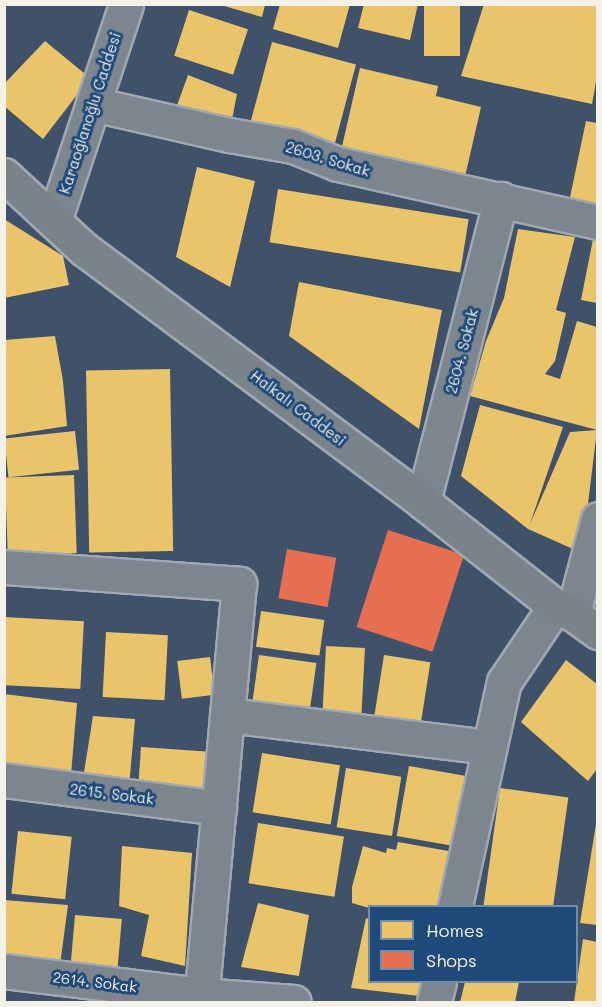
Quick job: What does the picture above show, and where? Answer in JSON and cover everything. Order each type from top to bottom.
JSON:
[{"type":"main road","name":"Halkalı Caddesi","points":[[4,175],[84,249],[575,617]]},
{"type":"street","name":"Karaoğlanoğlu Caddesi","points":[[54,221],[126,4]]},
{"type":"street","name":"2603. Sokak","points":[[93,104],[229,135],[292,146],[338,164],[597,222]]},
{"type":"street","name":"2604. Sokak","points":[[423,502],[501,199]]},
{"type":"street","points":[[455,905],[504,682],[575,617],[597,519]]},
{"type":"street","points":[[4,567],[240,584],[201,999]]},
{"type":"street","points":[[227,715],[489,747]]},
{"type":"street","name":"2615. Sokak","points":[[4,780],[219,808]]},
{"type":"street","name":"2614. Sokak","points":[[4,971],[201,999],[294,1002]]},
{"type":"street","points":[[434,1002],[439,983]]},
{"type":"building: Homes","points":[[280,4],[350,4],[338,48],[273,29]]},
{"type":"building: Homes","points":[[364,4],[418,4],[410,40],[358,28]]},
{"type":"building: Homes","points":[[424,4],[460,4],[460,56],[424,56]]},
{"type":"building: Homes","points":[[484,4],[597,4],[597,76],[592,104],[461,76]]},
{"type":"building: Homes","points":[[221,5],[265,5],[262,17]]},
{"type":"building: Homes","points":[[189,10],[248,29],[233,75],[174,56]]},
{"type":"building: Homes","points":[[45,41],[90,78],[43,139],[4,106],[4,84]]},
{"type":"building: Homes","points":[[272,42],[356,65],[332,155],[248,133]]},
{"type":"building: Homes","points":[[360,68],[438,86],[436,96],[481,107],[464,181],[338,164]]},
{"type":"building: Homes","points":[[188,75],[237,94],[229,135],[171,122]]},
{"type":"building: Homes","points":[[586,121],[597,123],[597,208],[569,202]]},
{"type":"building: Homes","points":[[197,167],[255,181],[230,287],[176,257]]},
{"type":"building: Homes","points":[[278,189],[469,219],[460,273],[270,242]]},
{"type":"building: Homes","points":[[4,219],[63,256],[69,285],[4,298]]},
{"type":"building: Homes","points":[[518,229],[575,237],[556,310],[566,313],[555,361],[545,374],[560,379],[577,321],[597,327],[597,430],[470,396],[486,341],[504,298]]},
{"type":"building: Homes","points":[[593,239],[597,240],[597,303],[581,300]]},
{"type":"building: Homes","points":[[299,282],[442,310],[419,429],[289,336]]},
{"type":"building: Homes","points":[[55,336],[63,381],[67,426],[4,436],[4,340]]},
{"type":"building: Homes","points":[[170,369],[173,551],[89,552],[86,370]]},
{"type":"building: Homes","points":[[480,405],[563,427],[530,524],[570,432],[597,430],[582,553],[528,529],[461,476]]},
{"type":"building: Homes","points":[[75,431],[79,470],[8,477],[4,438]]},
{"type":"building: Homes","points":[[74,475],[77,553],[8,555],[5,477]]},
{"type":"building: Homes","points":[[261,611],[324,620],[319,656],[256,647]]},
{"type":"building: Homes","points":[[4,617],[84,621],[80,689],[4,685]]},
{"type":"building: Homes","points":[[106,632],[168,635],[165,700],[103,697]]},
{"type":"building: Homes","points":[[326,646],[365,648],[361,721],[322,719]]},
{"type":"building: Homes","points":[[259,655],[316,663],[309,715],[252,706]]},
{"type":"building: Homes","points":[[384,655],[430,662],[419,734],[373,727]]},
{"type":"building: Homes","points":[[210,657],[215,695],[182,699],[177,661]]},
{"type":"building: Homes","points":[[566,660],[597,684],[597,769],[588,781],[521,722]]},
{"type":"building: Homes","points":[[4,694],[77,703],[71,775],[4,768]]},
{"type":"building: Homes","points":[[93,716],[135,719],[129,787],[82,785]]},
{"type":"building: Homes","points":[[141,747],[206,752],[203,797],[138,793]]},
{"type":"building: Homes","points":[[262,753],[340,765],[331,825],[253,812]]},
{"type":"building: Homes","points":[[409,766],[469,777],[457,847],[397,836]]},
{"type":"building: Homes","points":[[346,768],[401,777],[392,836],[337,827]]},
{"type":"building: Homes","points":[[500,788],[568,798],[553,905],[484,905]]},
{"type":"building: Homes","points":[[258,823],[344,837],[334,897],[248,883]]},
{"type":"building: Homes","points":[[597,824],[597,925],[580,923]]},
{"type":"building: Homes","points":[[18,831],[72,837],[65,899],[11,894]]},
{"type":"building: Homes","points":[[398,842],[454,852],[442,905],[368,905],[368,908],[352,903],[352,887],[363,846],[386,853],[387,848],[396,850]]},
{"type":"building: Homes","points":[[122,846],[192,853],[185,966],[141,956],[149,915],[119,906]]},
{"type":"building: Homes","points":[[4,900],[68,905],[60,965],[4,955]]},
{"type":"building: Homes","points":[[258,903],[309,915],[299,976],[241,967]]},
{"type":"building: Homes","points":[[75,915],[122,919],[117,974],[70,970]]},
{"type":"building: Homes","points":[[366,918],[368,919],[368,983],[430,983],[428,997],[351,988]]},
{"type":"building: Homes","points":[[583,939],[597,942],[597,1002],[574,1002]]},
{"type":"building: Homes","points":[[465,983],[519,983],[515,1002],[460,1002]]},
{"type":"building: Shops","points":[[388,530],[464,555],[433,652],[356,627]]},
{"type":"building: Shops","points":[[287,549],[336,558],[328,607],[278,598]]}]
